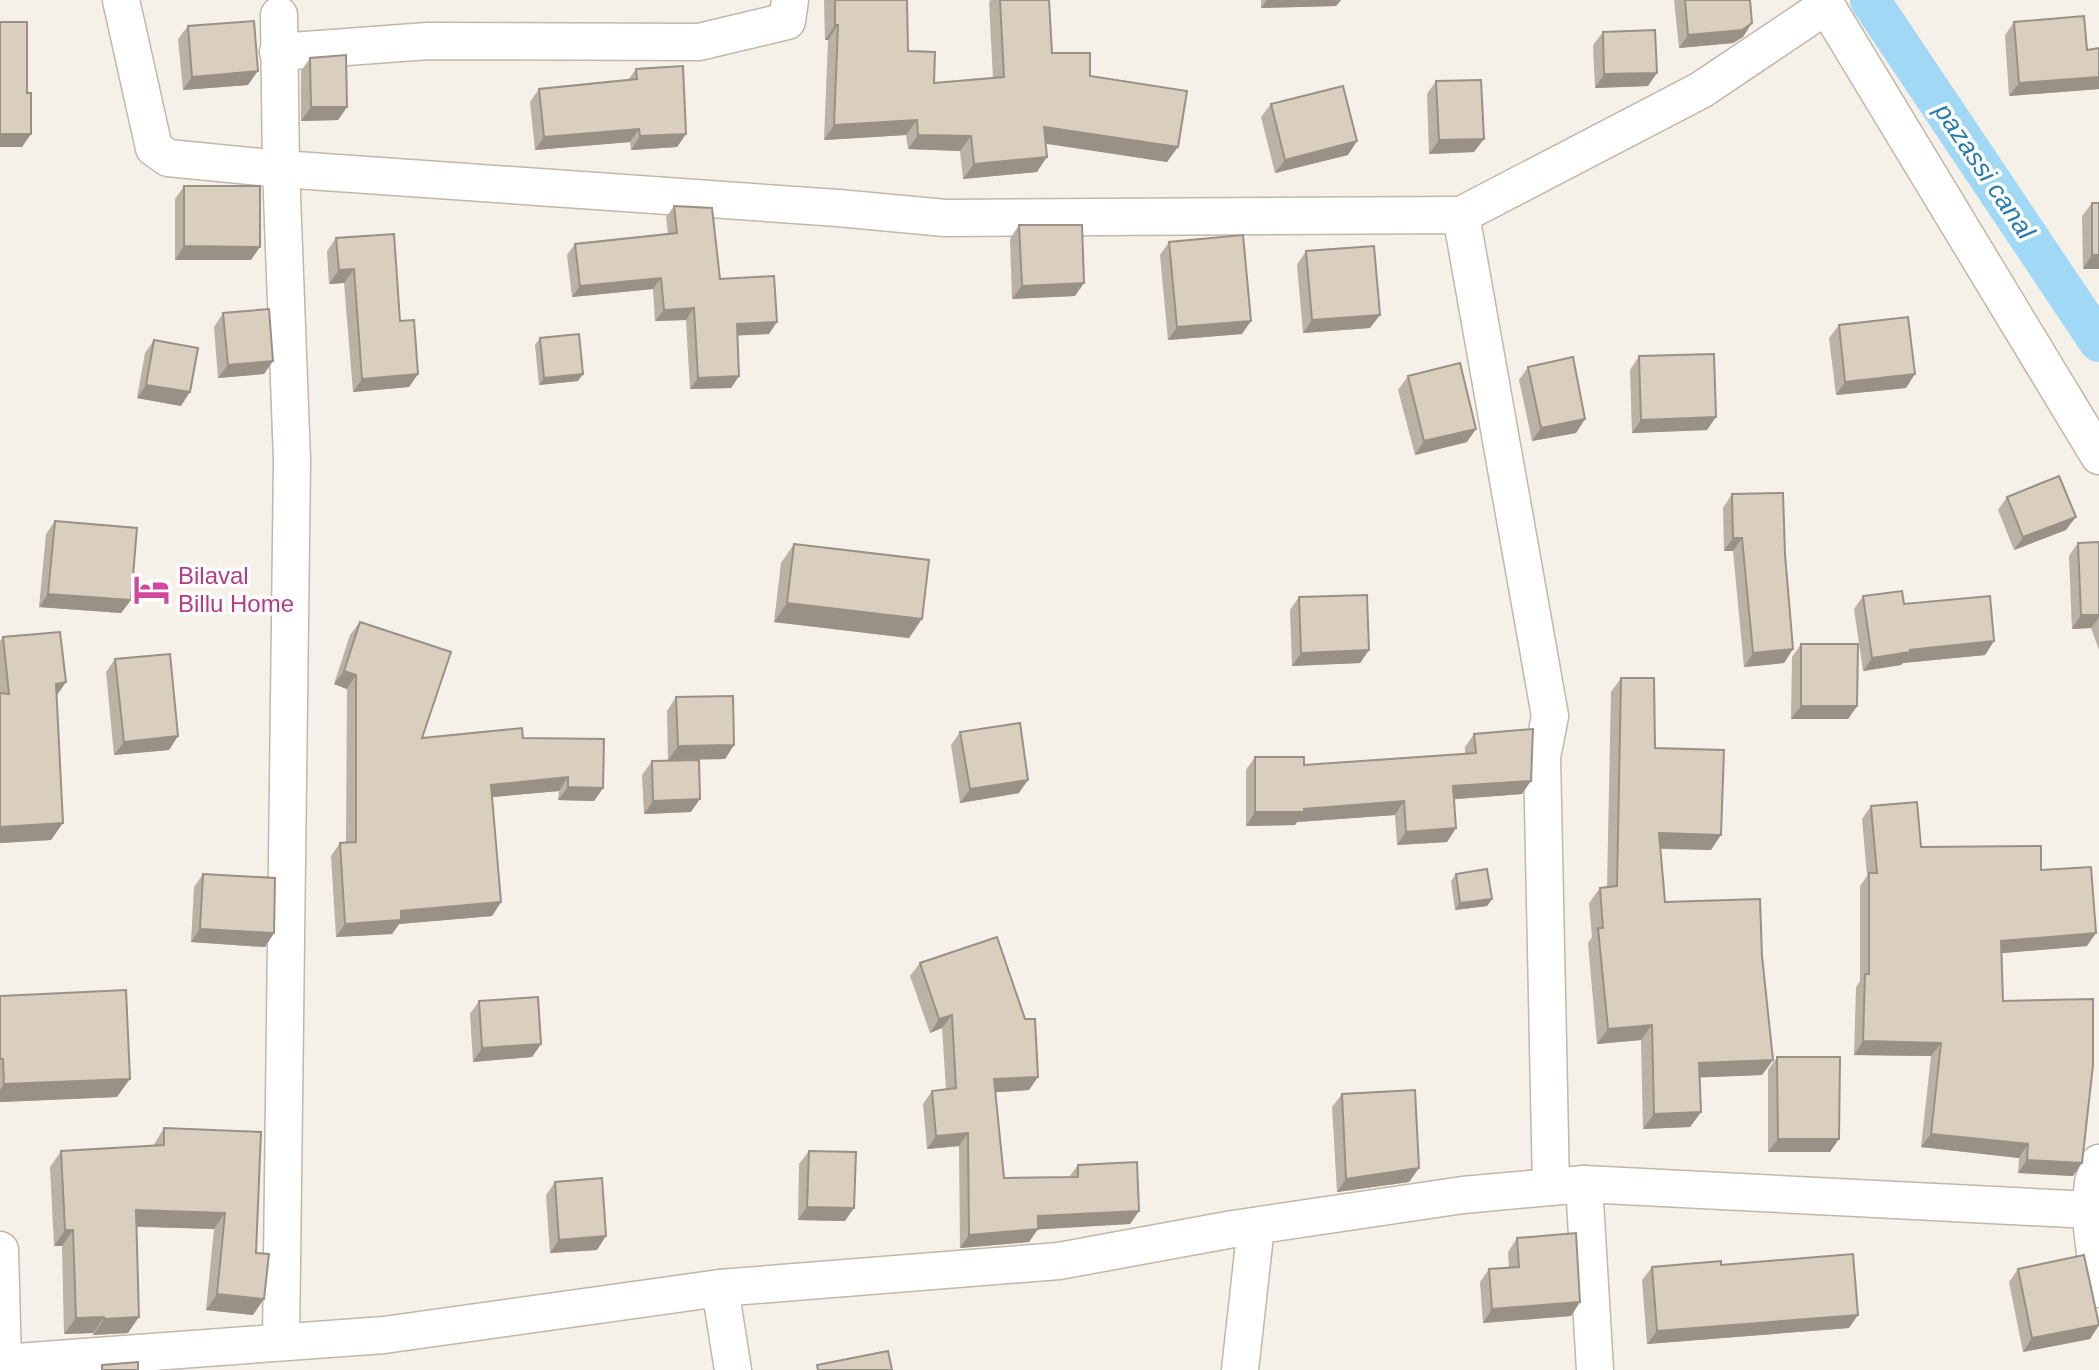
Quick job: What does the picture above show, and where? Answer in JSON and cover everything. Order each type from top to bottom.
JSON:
[{"type":"street","points":[[121,0],[154,148],[168,158],[945,218],[1461,215],[1701,90],[1824,3],[2099,456]]},
{"type":"street","points":[[278,52],[428,41],[699,42],[787,21],[790,0]]},
{"type":"street","points":[[279,15],[281,169],[292,460],[281,1342]]},
{"type":"street","points":[[1461,215],[1550,716],[1542,757],[1552,1134],[1568,1185],[1595,1370]]},
{"type":"street","points":[[2099,1163],[2090,1210],[2099,1289]]},
{"type":"street","points":[[0,1250],[3,1367],[384,1335],[720,1288],[1059,1261],[1256,1226],[1463,1195],[1568,1185],[2090,1210]]},
{"type":"street","points":[[1240,1370],[1256,1226]]},
{"type":"street","points":[[720,1288],[733,1370]]},
{"type":"building","points":[[835,0],[907,0],[908,51],[935,52],[934,83],[1004,77],[1000,0],[1049,0],[1052,53],[1090,53],[1090,76],[1187,91],[1178,147],[1044,127],[1047,157],[974,164],[971,136],[918,135],[917,120],[834,125],[838,25],[835,25]]},
{"type":"building","points":[[1685,0],[1750,0],[1752,23],[1742,30],[1688,35]]},
{"type":"building","points":[[2084,16],[2087,50],[2099,48],[2099,77],[2019,83],[2014,22]]},
{"type":"building","points":[[254,21],[258,71],[192,77],[188,26]]},
{"type":"building","points":[[0,22],[27,22],[27,93],[31,93],[31,134],[0,134]]},
{"type":"building","points":[[1655,30],[1657,73],[1604,74],[1603,32]]},
{"type":"building","points":[[346,55],[347,107],[311,107],[310,58]]},
{"type":"building","points":[[683,66],[686,134],[640,136],[639,129],[544,137],[539,89],[637,79],[636,69]]},
{"type":"building","points":[[1481,80],[1484,139],[1439,140],[1436,81]]},
{"type":"building","points":[[1343,86],[1357,141],[1285,160],[1271,104]]},
{"type":"building","points":[[184,186],[260,186],[260,247],[184,246]]},
{"type":"building","points":[[2092,203],[2099,203],[2099,255],[2092,255]]},
{"type":"building","points":[[674,206],[712,208],[720,279],[774,276],[777,322],[737,324],[739,376],[698,378],[694,308],[664,310],[661,278],[580,286],[575,244],[677,233]]},
{"type":"building","points":[[1019,225],[1082,225],[1084,283],[1022,286]]},
{"type":"building","points":[[394,234],[400,321],[414,320],[418,374],[362,379],[354,269],[339,270],[336,238]]},
{"type":"building","points":[[1243,235],[1251,321],[1177,327],[1169,242]]},
{"type":"building","points":[[1374,246],[1380,315],[1312,320],[1306,251]]},
{"type":"building","points":[[269,309],[273,361],[228,365],[223,313]]},
{"type":"building","points":[[1908,317],[1915,374],[1845,382],[1839,325]]},
{"type":"building","points":[[579,334],[583,374],[544,378],[540,338]]},
{"type":"building","points":[[154,340],[198,348],[190,392],[146,385]]},
{"type":"building","points":[[1714,354],[1716,417],[1641,420],[1639,356]]},
{"type":"building","points":[[1573,357],[1585,419],[1541,428],[1528,367]]},
{"type":"building","points":[[1460,363],[1476,429],[1424,441],[1408,376]]},
{"type":"building","points":[[2059,476],[2076,517],[2023,537],[2007,497]]},
{"type":"building","points":[[1783,493],[1793,649],[1753,653],[1742,538],[1733,538],[1732,494]]},
{"type":"building","points":[[55,521],[137,528],[131,600],[48,594]]},
{"type":"building","points":[[2099,542],[2099,615],[2081,615],[2078,543]]},
{"type":"building","points":[[794,544],[929,560],[922,619],[787,603]]},
{"type":"building","points":[[1902,591],[1904,604],[1990,596],[1994,641],[1910,650],[1872,658],[1863,596]]},
{"type":"building","points":[[1367,595],[1369,650],[1301,653],[1299,597]]},
{"type":"building","points":[[360,622],[451,652],[422,738],[522,728],[523,738],[604,739],[603,788],[568,787],[568,777],[491,785],[501,902],[401,911],[401,920],[345,924],[340,843],[356,842],[356,675],[344,671]]},
{"type":"building","points":[[60,632],[66,682],[56,684],[63,823],[0,827],[0,693],[9,694],[3,637]]},
{"type":"building","points":[[1801,644],[1858,644],[1857,706],[1801,706]]},
{"type":"building","points":[[170,654],[178,736],[124,742],[115,659]]},
{"type":"building","points":[[1621,678],[1654,678],[1655,748],[1724,750],[1721,835],[1659,833],[1665,902],[1760,899],[1762,956],[1773,1060],[1699,1063],[1701,1112],[1654,1114],[1652,1025],[1608,1029],[1598,928],[1603,928],[1600,888],[1617,886]]},
{"type":"building","points":[[733,696],[734,745],[678,746],[676,697]]},
{"type":"building","points":[[1020,723],[1028,780],[970,789],[960,732]]},
{"type":"building","points":[[1533,729],[1531,781],[1453,786],[1456,828],[1406,832],[1404,801],[1304,809],[1304,812],[1255,812],[1255,757],[1304,757],[1304,765],[1476,753],[1474,734]]},
{"type":"building","points":[[699,760],[700,799],[653,801],[652,761]]},
{"type":"building","points":[[1917,802],[1921,847],[2041,846],[2041,870],[2091,867],[2096,933],[2001,941],[2003,1001],[2093,999],[2093,1065],[2082,1163],[2027,1160],[2028,1144],[1931,1134],[1941,1043],[1863,1041],[1865,974],[1869,974],[1869,873],[1877,873],[1871,806]]},
{"type":"building","points":[[1487,869],[1492,899],[1460,903],[1456,874]]},
{"type":"building","points":[[203,874],[275,878],[274,933],[200,929]]},
{"type":"building","points":[[997,937],[1025,1019],[1035,1019],[1038,1077],[994,1079],[1004,1178],[1078,1177],[1078,1165],[1137,1162],[1139,1211],[1038,1216],[1038,1229],[969,1235],[968,1133],[936,1136],[932,1091],[956,1088],[952,1015],[939,1019],[920,963]]},
{"type":"building","points":[[126,990],[130,1079],[4,1084],[3,1059],[0,1059],[0,996]]},
{"type":"building","points":[[538,997],[541,1044],[482,1048],[479,1001]]},
{"type":"building","points":[[1777,1057],[1840,1057],[1839,1139],[1778,1139]]},
{"type":"building","points":[[1415,1090],[1419,1168],[1346,1179],[1342,1094]]},
{"type":"building","points":[[164,1128],[261,1132],[256,1253],[269,1254],[264,1299],[217,1294],[225,1213],[136,1210],[139,1317],[76,1318],[73,1230],[65,1230],[61,1151],[164,1145]]},
{"type":"building","points":[[809,1151],[856,1152],[854,1208],[807,1207]]},
{"type":"building","points":[[602,1178],[606,1236],[559,1240],[555,1182]]},
{"type":"building","points":[[1576,1233],[1580,1302],[1492,1309],[1489,1269],[1519,1267],[1517,1238]]},
{"type":"building","points":[[1853,1254],[1858,1315],[1657,1331],[1652,1267],[1721,1261],[1721,1265]]},
{"type":"building","points":[[2084,1255],[2099,1325],[2032,1338],[2018,1269]]},
{"type":"building","points":[[888,1351],[892,1370],[818,1370],[817,1365]]},
{"type":"building","points":[[138,1362],[138,1370],[102,1370],[102,1365]]},
{"type":"waterway","name":"pazassi canal","points":[[1870,0],[2099,342]]},
{"type":"place","name":"Bilaval Billu Home","points":[[152,589]]}]
